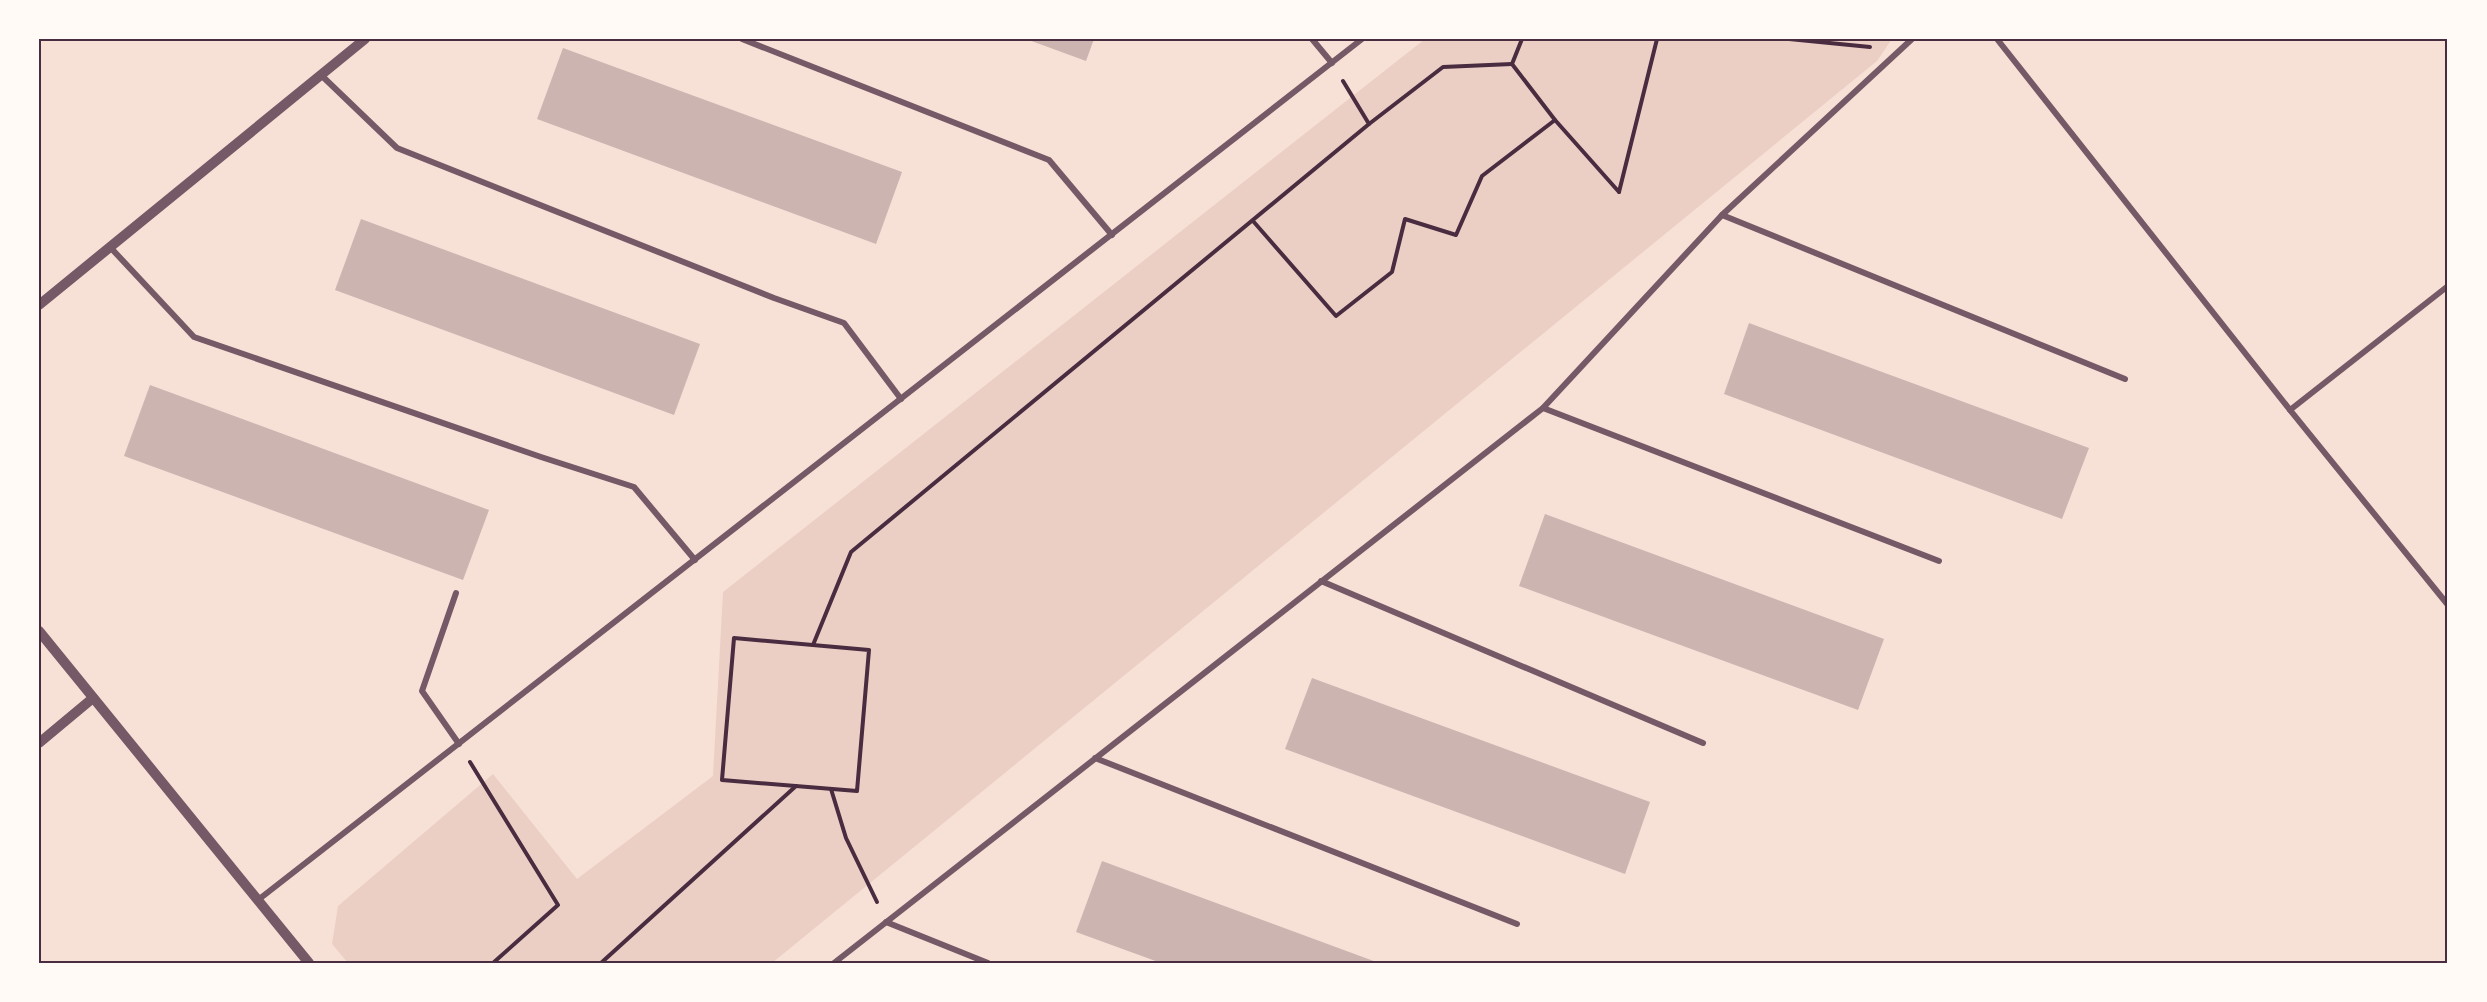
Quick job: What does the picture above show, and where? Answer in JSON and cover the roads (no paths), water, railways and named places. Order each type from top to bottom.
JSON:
[{"type":"street","points":[[39,305],[365,39]]},
{"type":"street","points":[[742,39],[1049,160],[1112,235]]},
{"type":"street","points":[[1311,39],[1332,63]]},
{"type":"street","points":[[258,900],[1362,39]]},
{"type":"street","points":[[834,963],[1543,408],[1722,215],[1912,39]]},
{"type":"street","points":[[1997,39],[2290,410],[2448,604]]},
{"type":"street","points":[[321,75],[397,148],[774,298],[844,323],[902,399]]},
{"type":"street","points":[[1722,215],[2125,379]]},
{"type":"street","points":[[110,247],[194,338],[634,487],[695,560]]},
{"type":"street","points":[[2290,410],[2448,286]]},
{"type":"street","points":[[1543,408],[1940,561]]},
{"type":"street","points":[[1321,581],[1703,743]]},
{"type":"street","points":[[456,593],[422,691],[459,744]]},
{"type":"street","points":[[39,631],[309,963]]},
{"type":"street","points":[[39,742],[93,698]]},
{"type":"street","points":[[1095,758],[1517,924]]},
{"type":"street","points":[[886,922],[988,963]]}]
